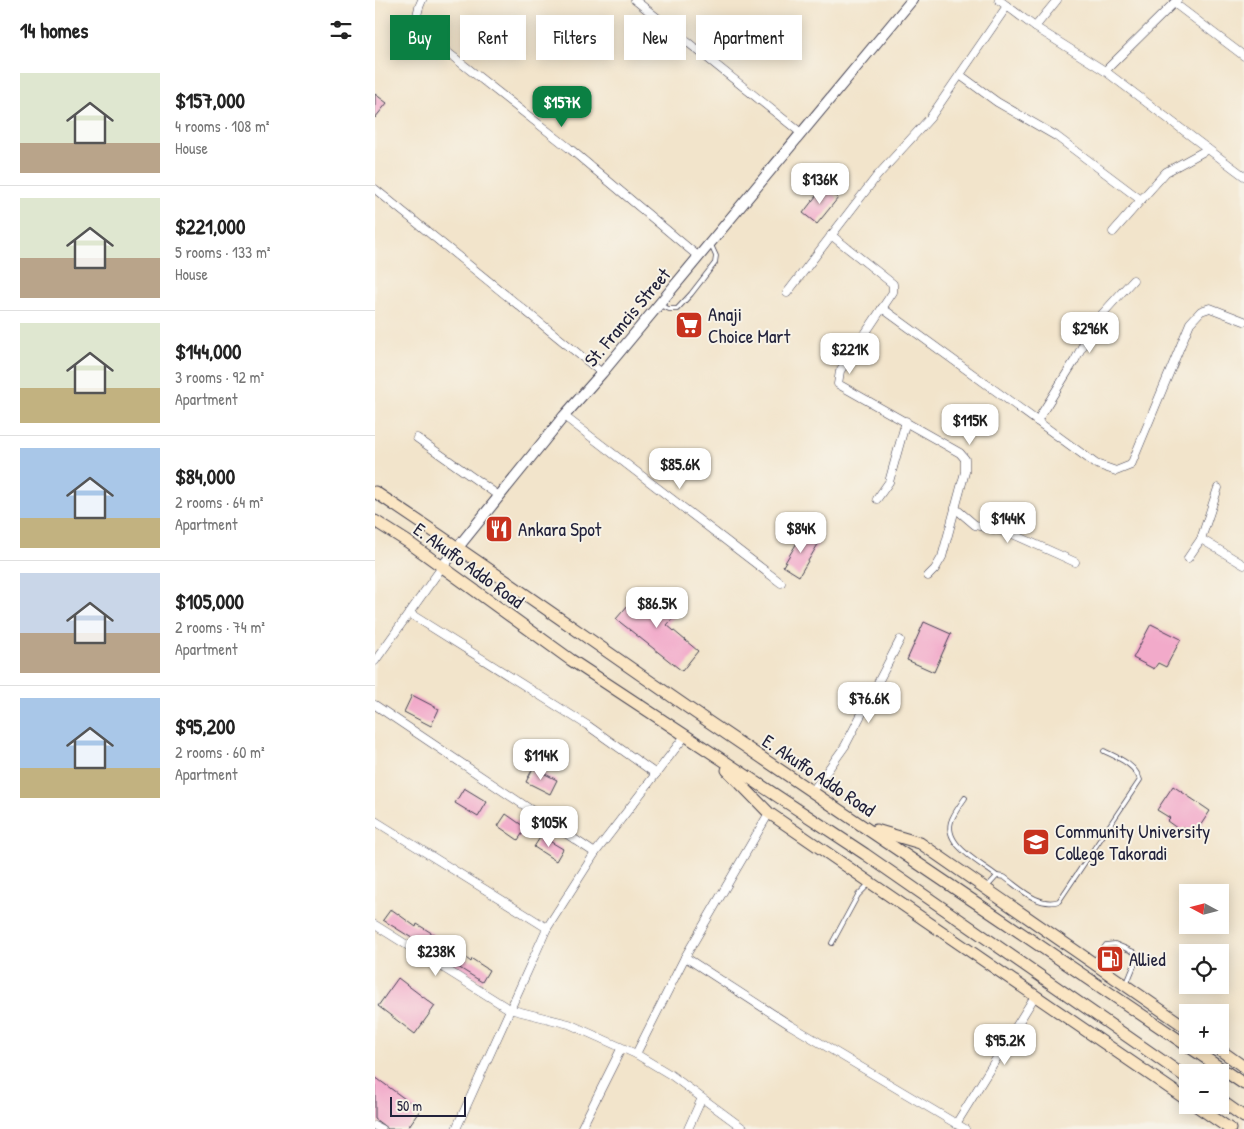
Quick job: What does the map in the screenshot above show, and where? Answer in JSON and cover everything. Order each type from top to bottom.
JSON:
[{"type":"main road","name":"E. Akuffo Addo Road","points":[[375,492],[459,547],[812,792],[1244,1084]]},
{"type":"main road","name":"E. Akuffo Addo Road","points":[[375,521],[443,567],[571,660],[865,854],[1179,1072]]},
{"type":"main road","points":[[714,756],[769,813],[1179,1095]]},
{"type":"main road","points":[[863,826],[920,843],[1179,1022]]},
{"type":"main road","points":[[1226,1054],[1244,1067]]},
{"type":"main road","points":[[1229,1106],[1244,1117]]},
{"type":"main road","points":[[1208,1114],[1230,1129]]},
{"type":"street","points":[[422,0],[417,12],[417,24],[423,33],[569,148],[699,257]]},
{"type":"street","points":[[635,0],[801,133]]},
{"type":"street","name":"St. Francis Street","points":[[375,661],[443,567],[499,496],[911,0]]},
{"type":"street","points":[[999,0],[1035,27],[1105,72],[1244,176]]},
{"type":"street","points":[[1035,27],[1057,0]]},
{"type":"street","points":[[1105,72],[1175,2],[1244,56]]},
{"type":"street","points":[[787,294],[877,176],[930,118],[1007,6]]},
{"type":"street","points":[[960,76],[997,102],[1056,136],[1141,200]]},
{"type":"street","points":[[1113,232],[1166,172],[1208,149]]},
{"type":"street","points":[[376,192],[603,373]]},
{"type":"street","points":[[831,234],[893,284],[893,292],[840,371],[839,384],[960,452],[965,459],[965,472],[942,557],[928,576]]},
{"type":"street","points":[[1037,421],[1075,360],[1095,322],[1133,280]]},
{"type":"street","points":[[882,308],[1097,464],[1116,471],[1131,464],[1191,324],[1201,311],[1210,308],[1244,320]]},
{"type":"street","points":[[564,416],[781,583]]},
{"type":"street","points":[[877,499],[889,482],[906,421]]},
{"type":"street","points":[[417,438],[499,496]]},
{"type":"street","points":[[1188,558],[1201,539],[1218,488]]},
{"type":"street","points":[[955,508],[975,525],[1008,532],[1075,562]]},
{"type":"street","points":[[1201,539],[1244,565]]},
{"type":"street","points":[[409,613],[587,725],[656,774]]},
{"type":"street","points":[[812,792],[845,746],[901,640]]},
{"type":"street","points":[[375,705],[595,853]]},
{"type":"street","points":[[456,1129],[475,1092],[509,1009],[547,928],[595,853],[685,736]]},
{"type":"street","points":[[636,1054],[685,957],[769,813]]},
{"type":"street","points":[[375,821],[547,928]]},
{"type":"street","points":[[375,925],[509,1009],[569,1024],[621,1049],[636,1054],[671,1075],[745,1129]]},
{"type":"street","points":[[685,957],[790,1025],[965,1129]]},
{"type":"street","points":[[955,1124],[1035,996]]},
{"type":"street","points":[[581,1129],[621,1049]]},
{"type":"street","points":[[688,1129],[702,1098]]},
{"type":"street","points":[[375,1126],[381,1129]]},
{"type":"lane","points":[[659,305],[677,309],[691,294],[715,262],[716,256],[711,243]]},
{"type":"lane","points":[[965,798],[951,819],[949,832],[954,842],[997,876],[1004,877],[1042,903],[1059,902],[1140,780],[1137,772],[1131,766],[1104,751]]},
{"type":"lane","points":[[986,889],[997,876]]},
{"type":"lane","points":[[832,943],[858,895],[871,883]]},
{"type":"lane","points":[[1093,963],[1106,945],[1115,944],[1134,952],[1136,962],[1126,985]]},
{"type":"building","points":[[375,94],[387,103],[375,118]]},
{"type":"building","points":[[823,187],[838,198],[817,224],[803,213]]},
{"type":"building","points":[[804,531],[820,541],[799,576],[783,566]]},
{"type":"building","points":[[642,589],[675,616],[667,625],[698,651],[682,671],[616,619]]},
{"type":"building","points":[[924,622],[951,634],[934,672],[907,660]]},
{"type":"building","points":[[1151,624],[1181,639],[1166,667],[1158,663],[1154,669],[1133,658]]},
{"type":"building","points":[[412,695],[439,709],[431,726],[404,712]]},
{"type":"building","points":[[533,768],[557,780],[550,794],[526,782]]},
{"type":"building","points":[[1173,786],[1210,811],[1194,835],[1183,827],[1181,831],[1167,821],[1170,818],[1157,810]]},
{"type":"building","points":[[464,788],[487,802],[478,817],[455,803]]},
{"type":"building","points":[[506,814],[526,828],[518,840],[498,826]]},
{"type":"building","points":[[541,836],[563,849],[556,861],[534,847]]},
{"type":"building","points":[[391,909],[416,927],[417,924],[443,940],[471,962],[472,959],[489,970],[482,982],[383,920]]},
{"type":"building","points":[[398,978],[435,1006],[415,1034],[378,1006]]},
{"type":"building","points":[[375,1077],[420,1110],[407,1129],[388,1129],[375,1119]]},
{"type":"place","name":"Anaji Choice Mart","points":[[689,325]]},
{"type":"place","name":"Ankara Spot","points":[[499,529]]},
{"type":"place","name":"Community University College Takoradi","points":[[1036,842]]},
{"type":"place","name":"Allied","points":[[1110,959]]}]
